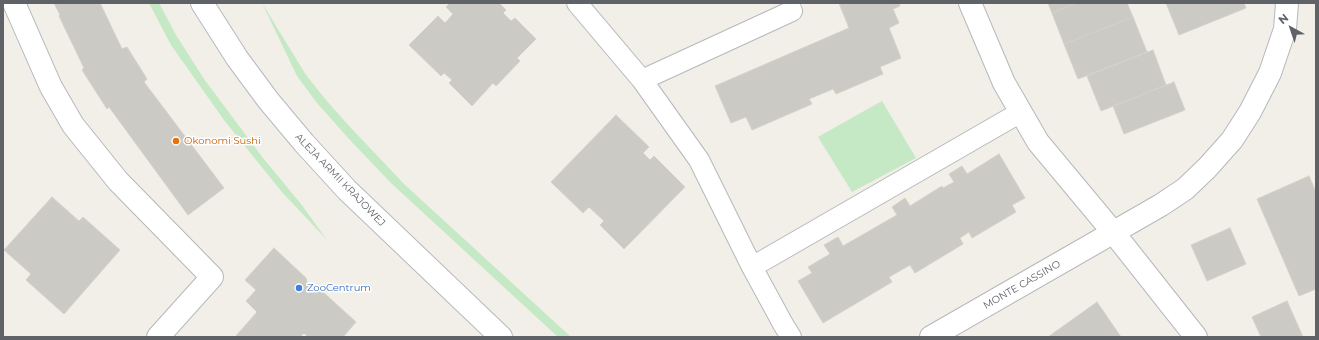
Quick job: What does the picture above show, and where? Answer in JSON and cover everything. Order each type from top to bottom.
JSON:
[{"type":"street","points":[[14,3],[51,86],[73,125],[118,181],[212,277],[158,337]]},
{"type":"street","name":"ALEJA ARMII KRAJOWEJ","points":[[202,3],[237,58],[268,100],[304,143],[347,190],[501,337]]},
{"type":"street","points":[[970,3],[1004,83],[1038,142],[1113,232],[1196,337]]},
{"type":"street","name":"MONTE CASSINO","points":[[931,337],[1161,205],[1185,189],[1232,140],[1250,112],[1270,73],[1285,29],[1287,3]]},
{"type":"lane","points":[[577,3],[642,80],[699,160],[752,267],[791,337]]},
{"type":"lane","points":[[642,80],[792,11]]},
{"type":"lane","points":[[752,267],[1021,112]]},
{"type":"green space","points":[[149,3],[159,3],[176,35],[204,79],[327,240],[281,191],[224,120],[171,45]]},
{"type":"green space","points":[[262,3],[306,75],[350,127],[404,184],[571,337],[558,337],[391,183],[350,140],[317,103],[297,76]]},
{"type":"green space","points":[[882,101],[916,158],[852,192],[818,137]]},
{"type":"building","points":[[54,3],[100,3],[122,49],[127,47],[147,79],[144,82],[224,188],[188,215],[109,107],[107,109],[82,70],[84,68]]},
{"type":"building","points":[[450,3],[499,3],[506,10],[503,13],[511,21],[515,18],[536,39],[517,58],[520,61],[496,86],[493,83],[472,106],[449,83],[452,80],[444,73],[441,76],[409,45],[438,16],[445,23],[453,14],[446,7]]},
{"type":"building","points":[[839,3],[899,3],[900,6],[893,9],[899,23],[889,28],[901,58],[880,67],[883,74],[836,94],[833,89],[809,99],[812,104],[752,130],[746,117],[731,123],[715,86],[849,28]]},
{"type":"building","points":[[1048,3],[1077,3],[1052,13]]},
{"type":"building","points":[[1077,3],[1127,3],[1133,17],[1064,44],[1052,13]]},
{"type":"building","points":[[1166,3],[1244,3],[1246,8],[1179,35]]},
{"type":"building","points":[[1133,17],[1147,52],[1078,79],[1064,44]]},
{"type":"building","points":[[1153,50],[1166,85],[1101,111],[1087,76]]},
{"type":"building","points":[[1174,82],[1185,110],[1124,134],[1113,106]]},
{"type":"building","points":[[616,115],[649,147],[643,153],[650,160],[654,156],[685,187],[624,249],[600,225],[604,221],[589,207],[583,213],[551,182]]},
{"type":"building","points":[[999,154],[1025,198],[1012,205],[1016,212],[972,238],[969,232],[960,238],[963,244],[915,273],[910,265],[889,277],[892,282],[823,323],[798,281],[812,273],[808,267],[830,254],[824,245],[838,237],[843,246],[897,215],[892,207],[905,198],[910,206],[942,186],[943,188],[954,182],[949,174],[962,166],[967,174]]},
{"type":"building","points":[[1309,176],[1316,192],[1316,289],[1299,296],[1257,199]]},
{"type":"building","points":[[52,197],[79,221],[83,217],[120,250],[64,314],[26,280],[31,274],[4,250]]},
{"type":"building","points":[[1230,228],[1246,264],[1207,281],[1191,245]]},
{"type":"building","points":[[274,248],[306,278],[307,282],[318,292],[323,292],[356,322],[343,337],[308,337],[304,333],[300,337],[235,337],[257,312],[246,301],[256,290],[245,280]]},
{"type":"building","points":[[1287,301],[1303,337],[1261,337],[1252,317]]},
{"type":"building","points":[[1097,302],[1121,337],[1048,337]]},
{"type":"place","name":"Okonomi Sushi","points":[[176,141]]},
{"type":"place","name":"ZooCentrum","points":[[299,288]]}]
